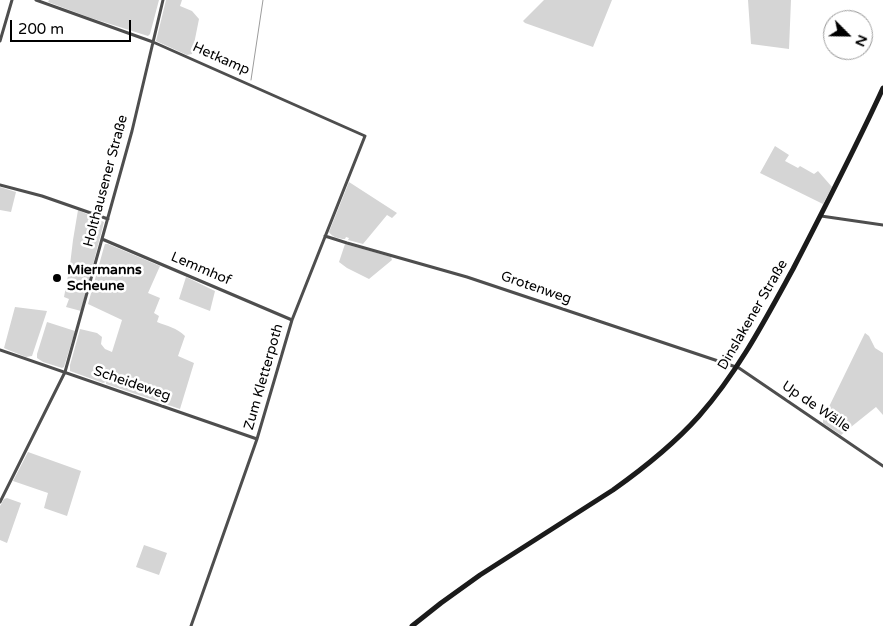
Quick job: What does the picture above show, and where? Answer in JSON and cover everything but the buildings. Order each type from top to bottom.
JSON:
[{"type":"main road","name":"Dinslakener Straße","points":[[412,626],[480,574],[613,490],[652,461],[699,416],[737,367],[755,338],[821,216],[883,88]]},
{"type":"street","points":[[0,41],[12,0]]},
{"type":"street","name":"Hetkamp","points":[[36,0],[153,42],[365,136]]},
{"type":"street","name":"Holthausener Straße","points":[[0,502],[65,372],[132,131],[163,0]]},
{"type":"street","name":"Zum Kletterpoth","points":[[191,626],[257,439],[292,320],[365,136]]},
{"type":"street","points":[[0,185],[42,196],[108,219]]},
{"type":"street","points":[[821,216],[883,225]]},
{"type":"street","name":"Grotenweg","points":[[326,236],[467,277],[737,367]]},
{"type":"street","name":"Lemmhof","points":[[102,239],[292,320]]},
{"type":"street","name":"Scheideweg","points":[[0,350],[257,439]]},
{"type":"street","name":"Up de Wälle","points":[[737,367],[883,466]]},
{"type":"shaded area","points":[[49,0],[159,0],[148,36],[91,18],[48,2]]},
{"type":"shaded area","points":[[166,0],[182,0],[180,6],[192,11],[199,19],[192,54],[187,55],[156,41]]},
{"type":"shaded area","points":[[544,0],[612,0],[593,47],[525,23],[523,21]]},
{"type":"shaded area","points":[[748,0],[791,0],[789,49],[751,44]]},
{"type":"shaded area","points":[[775,146],[789,155],[785,161],[798,168],[800,166],[814,174],[818,171],[832,187],[823,204],[760,173]]},
{"type":"shaded area","points":[[349,182],[397,213],[392,218],[387,215],[363,244],[348,240],[349,238],[346,237],[345,239],[340,239],[329,232]]},
{"type":"shaded area","points":[[0,187],[16,192],[11,212],[0,210]]},
{"type":"shaded area","points":[[78,210],[104,222],[81,311],[66,307],[69,299],[64,297]]},
{"type":"shaded area","points":[[105,244],[160,266],[148,293],[160,298],[154,313],[159,316],[157,322],[175,329],[185,336],[178,356],[194,363],[180,409],[70,371],[80,329],[97,333],[102,337],[101,344],[105,349],[112,352],[122,320],[88,304]]},
{"type":"shaded area","points":[[345,244],[391,257],[392,260],[369,279],[339,262]]},
{"type":"shaded area","points":[[186,277],[215,291],[210,311],[179,299]]},
{"type":"shaded area","points":[[15,307],[47,311],[32,356],[26,357],[4,348]]},
{"type":"shaded area","points":[[47,322],[75,331],[64,367],[62,368],[37,358]]},
{"type":"shaded area","points":[[865,333],[869,336],[875,348],[883,353],[883,415],[876,407],[841,435],[823,423],[823,419]]},
{"type":"shaded area","points":[[28,452],[81,471],[67,516],[44,508],[48,493],[13,481]]},
{"type":"shaded area","points":[[7,498],[21,503],[7,543],[0,540],[0,506],[4,499]]},
{"type":"shaded area","points":[[144,545],[167,553],[159,575],[136,567]]},
{"type":"waterway","points":[[251,80],[263,0]]},
{"type":"place","name":"Miermanns Scheune","points":[[57,278]]}]
